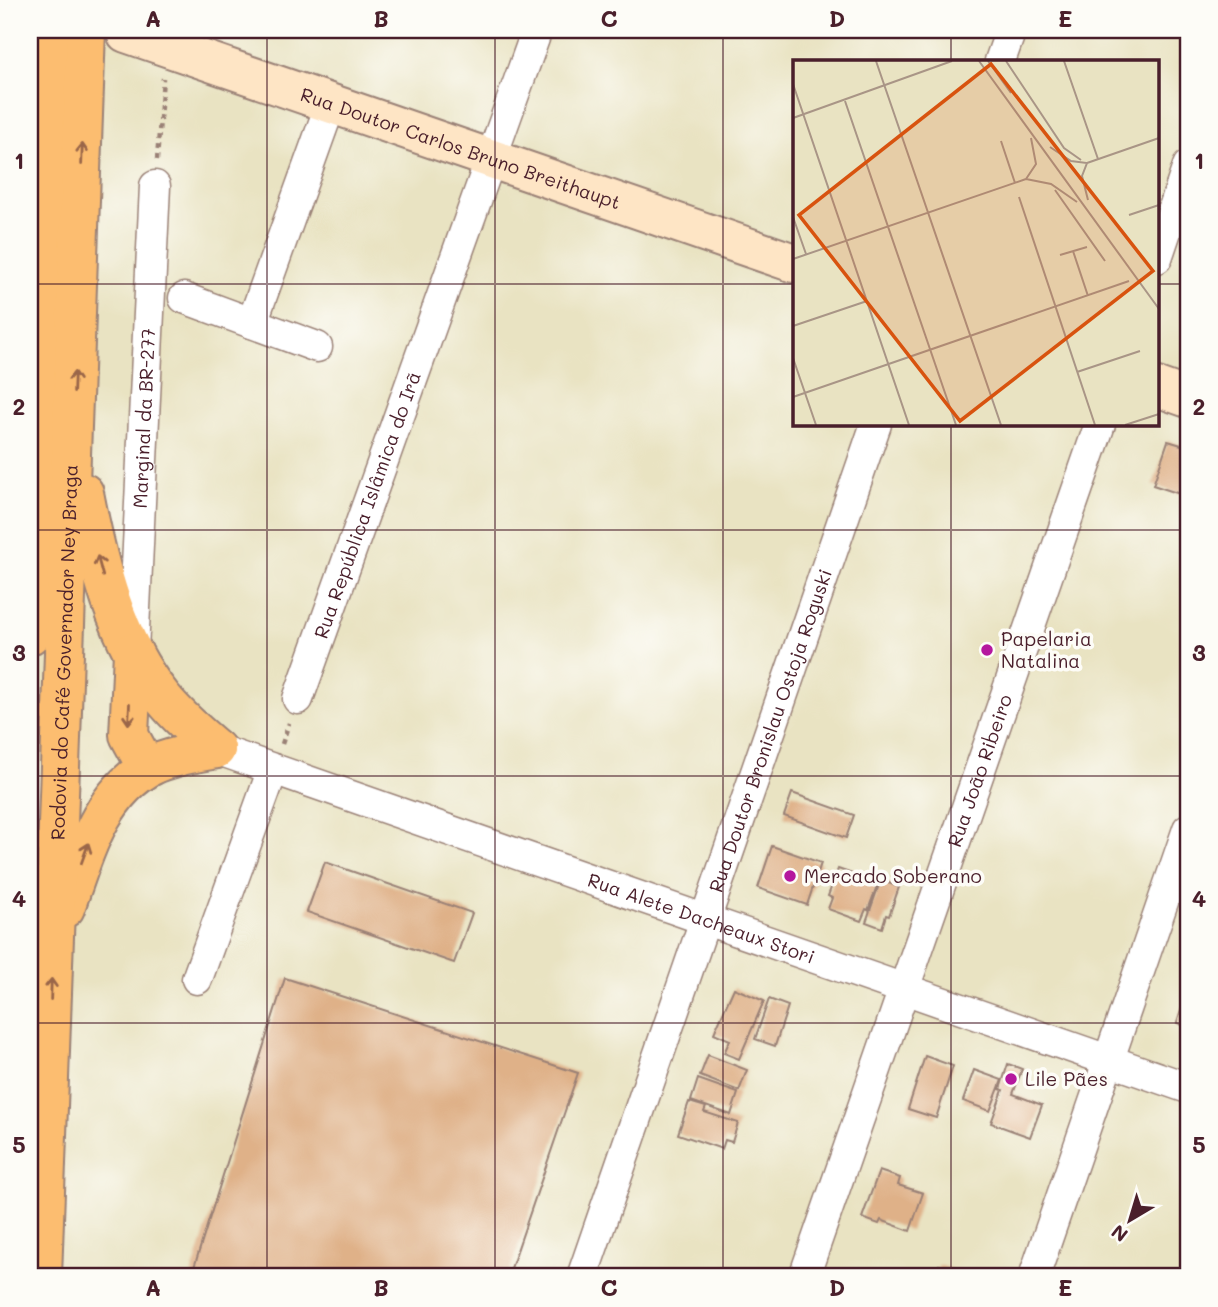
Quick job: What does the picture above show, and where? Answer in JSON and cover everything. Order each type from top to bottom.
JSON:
[{"type":"highway","name":"Rodovia do Café Governador Ney Braga","points":[[30,635],[33,485],[51,30]]},
{"type":"highway","name":"Rodovia do Café Governador Ney Braga","points":[[43,1277],[86,30]]},
{"type":"highway","points":[[72,429],[104,581],[133,652],[163,699],[216,749]]},
{"type":"highway","points":[[133,652],[129,736],[141,757],[153,765]]},
{"type":"highway","points":[[153,765],[164,740],[163,699]]},
{"type":"highway","points":[[53,940],[102,815],[114,797],[131,780],[153,765],[216,749]]},
{"type":"main road","name":"Rua Doutor Carlos Bruno Breithaupt","points":[[126,33],[793,263]]},
{"type":"main road","points":[[1158,387],[1188,398]]},
{"type":"street","name":"Rua República Islâmica do Irã","points":[[298,699],[537,30]]},
{"type":"street","points":[[1000,60],[1011,30]]},
{"type":"street","points":[[252,323],[331,103]]},
{"type":"street","points":[[1158,255],[1188,166]]},
{"type":"street","name":"Marginal da BR-277","points":[[133,652],[155,186]]},
{"type":"street","points":[[184,298],[317,346]]},
{"type":"street","name":"Rua Doutor Bronislau Ostoja Roguski","points":[[582,1277],[876,425]]},
{"type":"street","name":"Rua João Ribeiro","points":[[804,1277],[1100,425]]},
{"type":"street","name":"Rua Alete Dacheaux Stori","points":[[216,749],[1188,1088]]},
{"type":"street","points":[[197,979],[273,769]]},
{"type":"street","points":[[1034,1277],[1188,829]]},
{"type":"path","points":[[155,186],[166,46]]},
{"type":"path","points":[[273,769],[298,699]]},
{"type":"building","points":[[1168,441],[1188,447],[1188,473],[1180,494],[1153,485]]},
{"type":"building","points":[[792,793],[854,815],[846,838],[784,816]]},
{"type":"building","name":"Mercado Soberano","points":[[772,846],[821,863],[807,905],[758,888]]},
{"type":"building","points":[[325,862],[472,913],[454,963],[307,912]]},
{"type":"building","points":[[838,869],[878,883],[861,921],[828,909],[832,898],[828,896]]},
{"type":"building","points":[[883,881],[899,887],[882,928],[866,922],[879,885],[881,886]]},
{"type":"building","points":[[285,978],[578,1073],[508,1277],[191,1277]]},
{"type":"building","points":[[734,988],[764,1001],[739,1059],[724,1053],[730,1040],[714,1033]]},
{"type":"building","points":[[1188,990],[1188,1027],[1177,1023]]},
{"type":"building","points":[[769,999],[788,1006],[775,1046],[755,1039]]},
{"type":"building","points":[[708,1055],[747,1070],[739,1091],[700,1076]]},
{"type":"building","points":[[925,1056],[953,1066],[936,1118],[908,1109]]},
{"type":"building","points":[[1008,1064],[1022,1069],[1013,1094],[1042,1105],[1030,1137],[991,1123],[1003,1090],[1000,1089]]},
{"type":"building","points":[[974,1070],[1002,1080],[990,1111],[963,1101]]},
{"type":"building","points":[[698,1079],[738,1093],[731,1115],[691,1101]]},
{"type":"building","points":[[689,1102],[706,1107],[704,1112],[738,1123],[732,1142],[725,1140],[722,1149],[678,1134]]},
{"type":"building","points":[[879,1171],[900,1178],[898,1185],[923,1193],[910,1231],[881,1220],[879,1224],[862,1218]]},
{"type":"building","points":[[939,1265],[970,1277],[935,1277]]},
{"type":"place","name":"Papelaria Natalina","points":[[987,650]]},
{"type":"place","name":"Mercado Soberano","points":[[790,876]]},
{"type":"place","name":"Lile Pães","points":[[1011,1079]]}]
